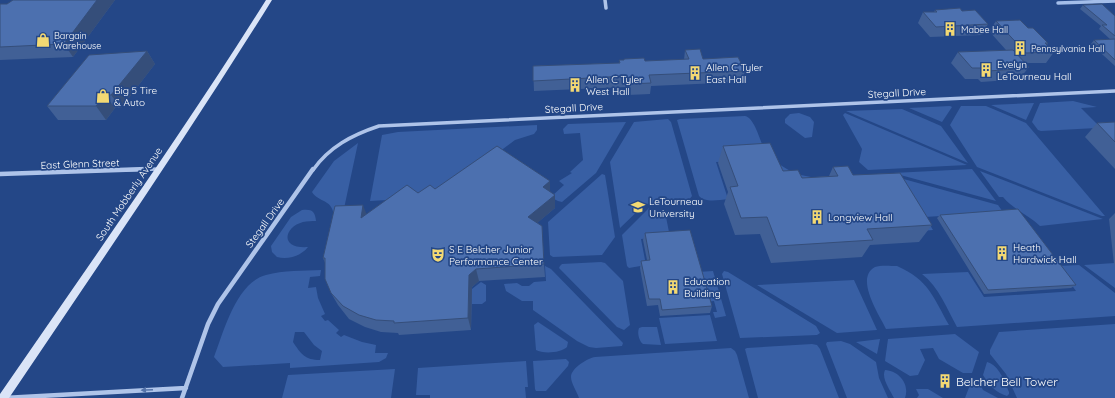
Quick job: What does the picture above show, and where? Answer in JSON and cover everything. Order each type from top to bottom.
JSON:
[{"type":"main road","name":"South Mobberly Avenue","points":[[3,398],[160,170],[269,0]]},
{"type":"street","points":[[605,0],[606,8]]},
{"type":"street","name":"Stegall Drive","points":[[182,398],[208,324],[218,304],[315,166],[332,149],[343,141],[374,128],[384,125],[409,123],[1115,91]]},
{"type":"street","name":"East Glenn Street","points":[[0,174],[160,170]]},
{"type":"street","points":[[3,398],[186,388]]},
{"type":"shaded area","points":[[1073,101],[1097,107],[1081,108],[1098,125],[1115,127],[1041,131],[1038,130],[1032,122],[1040,103]]},
{"type":"shaded area","points":[[1034,103],[1026,120],[991,105]]},
{"type":"shaded area","points":[[961,106],[986,106],[1026,123],[1105,216],[977,167],[950,125]]},
{"type":"shaded area","points":[[952,107],[942,122],[909,108]]},
{"type":"shaded area","points":[[902,109],[941,126],[968,163],[846,111]]},
{"type":"shaded area","points":[[799,113],[810,117],[814,122],[812,137],[805,138],[785,123],[785,119],[790,114]]},
{"type":"shaded area","points":[[845,113],[967,165],[868,170],[859,162],[862,149],[843,115]]},
{"type":"shaded area","points":[[745,116],[752,121],[768,155],[780,165],[799,177],[801,175],[816,178],[795,193],[765,160],[716,162],[728,199],[705,200],[699,196],[677,120]]},
{"type":"shaded area","points":[[668,119],[671,122],[692,196],[688,201],[645,204],[620,228],[610,162],[634,122]]},
{"type":"shaded area","points":[[626,122],[596,173],[562,202],[552,198],[552,196],[564,185],[559,181],[572,173],[570,172],[583,160],[580,133],[564,134],[563,129],[568,124]]},
{"type":"shaded area","points":[[537,125],[537,130],[534,134],[515,140],[438,197],[370,201],[382,135],[398,132]]},
{"type":"shaded area","points":[[358,143],[342,218],[334,215],[328,203],[318,198],[312,192],[334,161]]},
{"type":"shaded area","points":[[972,169],[996,201],[893,173]]},
{"type":"shaded area","points":[[980,171],[1103,219],[1040,226],[1011,205],[1003,197],[999,197]]},
{"type":"shaded area","points":[[602,174],[605,175],[615,237],[602,255],[553,257],[550,255],[548,222]]},
{"type":"shaded area","points":[[889,175],[998,205],[1003,212],[925,217],[933,230],[921,231]]},
{"type":"shaded area","points":[[649,208],[652,217],[666,217],[669,232],[650,233],[651,238],[641,239],[646,265],[629,268],[627,266],[622,235]]},
{"type":"shaded area","points":[[302,210],[312,211],[315,215],[316,221],[305,222],[297,225],[292,228],[288,237],[292,245],[308,247],[298,255],[286,258],[277,257],[272,252],[271,246],[291,217]]},
{"type":"shaded area","points":[[605,263],[623,281],[630,325],[624,330],[617,327],[559,268],[562,264]]},
{"type":"shaded area","points":[[1115,263],[1115,288],[1084,265]]},
{"type":"shaded area","points":[[1079,265],[1115,293],[1115,316],[957,327],[938,292],[922,274],[968,272],[984,297],[1076,291],[1058,266]]},
{"type":"shaded area","points":[[545,266],[551,269],[623,343],[622,346],[596,348],[589,347],[577,341],[533,310],[533,301],[522,301],[506,291],[504,284],[517,283],[522,286],[529,286],[534,282],[546,281]]},
{"type":"shaded area","points":[[897,266],[908,271],[923,283],[934,298],[949,325],[886,329],[870,297],[867,280],[869,272],[875,267]]},
{"type":"shaded area","points":[[321,270],[320,276],[310,277],[308,288],[316,287],[318,298],[325,314],[321,316],[325,321],[328,320],[339,330],[336,333],[341,337],[344,335],[362,342],[376,345],[375,353],[388,353],[386,358],[379,362],[290,368],[290,363],[223,367],[214,357],[232,309],[247,288],[256,280],[266,275],[286,271]],"holes":[[[295,332],[304,332],[314,345],[322,351],[320,360],[311,359],[301,353],[293,342]]]},
{"type":"shaded area","points":[[713,271],[726,316],[715,318],[713,312],[717,312],[714,301],[706,302],[698,272]]},
{"type":"shaded area","points":[[724,271],[816,326],[820,333],[817,335],[740,338],[722,274]]},
{"type":"shaded area","points":[[854,280],[877,330],[837,333],[757,285]]},
{"type":"shaded area","points":[[481,282],[486,285],[486,301],[482,304],[472,304],[472,289]]},
{"type":"shaded area","points":[[710,315],[717,341],[665,344],[659,318]]},
{"type":"shaded area","points":[[538,322],[568,342],[567,347],[561,351],[552,352],[536,350],[534,325]]},
{"type":"shaded area","points":[[1115,324],[1115,398],[1017,398],[1006,374],[990,354],[990,350],[999,332]]},
{"type":"shaded area","points":[[657,327],[661,345],[643,344],[639,339],[638,334],[639,328]]},
{"type":"shaded area","points":[[955,334],[979,352],[972,373],[963,373],[939,359],[933,348],[920,349],[925,360],[918,375],[910,376],[885,361],[888,339]]},
{"type":"shaded area","points":[[880,339],[877,354],[856,342]]},
{"type":"shaded area","points":[[841,341],[850,344],[876,362],[879,378],[888,398],[847,398],[826,344],[827,342]]},
{"type":"shaded area","points":[[812,344],[817,345],[820,349],[839,398],[758,398],[745,349]]},
{"type":"shaded area","points":[[731,348],[737,355],[749,398],[579,398],[571,379],[574,370],[577,367],[584,361],[595,357]]},
{"type":"shaded area","points":[[566,359],[569,362],[568,366],[546,391],[536,391],[533,361]]},
{"type":"shaded area","points":[[526,361],[528,387],[525,387],[526,398],[430,398],[430,395],[416,395],[418,368]]},
{"type":"shaded area","points":[[987,362],[995,367],[1001,374],[1009,392],[1007,396],[999,393],[987,382],[983,375]]},
{"type":"shaded area","points":[[395,369],[391,398],[282,398],[288,375]]},
{"type":"shaded area","points":[[885,370],[895,373],[905,383],[905,398],[894,398],[884,377]]},
{"type":"shaded area","points":[[980,384],[983,390],[998,398],[965,398],[970,385]]},
{"type":"shaded area","points":[[916,389],[928,389],[943,398],[917,398],[919,395]]},
{"type":"building","points":[[13,0],[97,0],[64,44],[0,47],[0,4],[7,4]]},
{"type":"building","points":[[1102,4],[1115,16],[1115,36],[1102,25],[1107,25],[1083,5]]},
{"type":"building","points":[[960,8],[962,11],[975,10],[988,24],[936,27],[923,12],[937,12],[935,10]]},
{"type":"building","points":[[1020,20],[1028,28],[1033,28],[1048,43],[1045,43],[1054,52],[1026,53],[996,21]]},
{"type":"building","points":[[1115,39],[1115,60],[1094,40]]},
{"type":"building","points":[[700,49],[703,59],[738,57],[745,71],[649,75],[651,83],[629,84],[627,76],[533,81],[533,66],[620,63],[619,60],[644,58],[645,61],[689,59],[685,50]]},
{"type":"building","points":[[1013,50],[1029,67],[1014,67],[1017,69],[988,71],[985,68],[972,68],[958,52]]},
{"type":"building","points":[[147,51],[111,95],[105,95],[96,106],[47,106],[89,55]]},
{"type":"building","points":[[1115,122],[1115,142],[1097,123]]},
{"type":"building","name":"Longview Hall","points":[[770,143],[783,171],[798,170],[802,178],[838,176],[833,167],[848,166],[853,175],[900,173],[932,225],[867,229],[873,240],[778,246],[767,217],[741,218],[730,187],[738,186],[723,146]]},
{"type":"building","name":"S E Belcher Junior Performance Center","points":[[497,146],[550,181],[543,187],[555,195],[528,217],[542,226],[544,264],[476,269],[469,275],[468,318],[394,323],[394,321],[376,320],[359,315],[343,306],[331,293],[325,279],[325,258],[323,258],[335,206],[363,205],[361,218],[407,185],[418,193],[430,185],[435,189]]},
{"type":"building","name":"Heath Hardwick Hall","points":[[1018,209],[1076,285],[988,290],[940,215]]},
{"type":"building","name":"Education Building","points":[[690,230],[712,306],[662,310],[660,299],[649,299],[641,261],[650,260],[645,233]]},
{"type":"waterway","points":[[1058,3],[1115,1]]},
{"type":"place","name":"Mabee Hall","points":[[950,29]]},
{"type":"place","name":"Bargain Warehouse","points":[[43,40]]},
{"type":"place","name":"Pennsylvania Hall","points":[[1020,48]]},
{"type":"place","name":"Evelyn LeTourneau Hall","points":[[986,70]]},
{"type":"place","name":"Allen C Tyler East Hall","points":[[695,73]]},
{"type":"place","name":"Allen C Tyler West Hall","points":[[575,85]]},
{"type":"place","name":"Big 5 Tire & Auto","points":[[103,96]]},
{"type":"place","name":"LeTourneau University","points":[[638,207]]},
{"type":"place","name":"Longview Hall","points":[[817,217]]},
{"type":"place","name":"Heath Hardwick Hall","points":[[1002,253]]},
{"type":"place","name":"S E Belcher Junior Performance Center","points":[[438,255]]},
{"type":"place","name":"Education Building","points":[[673,287]]},
{"type":"place","name":"Belcher Bell Tower","points":[[945,381]]}]
